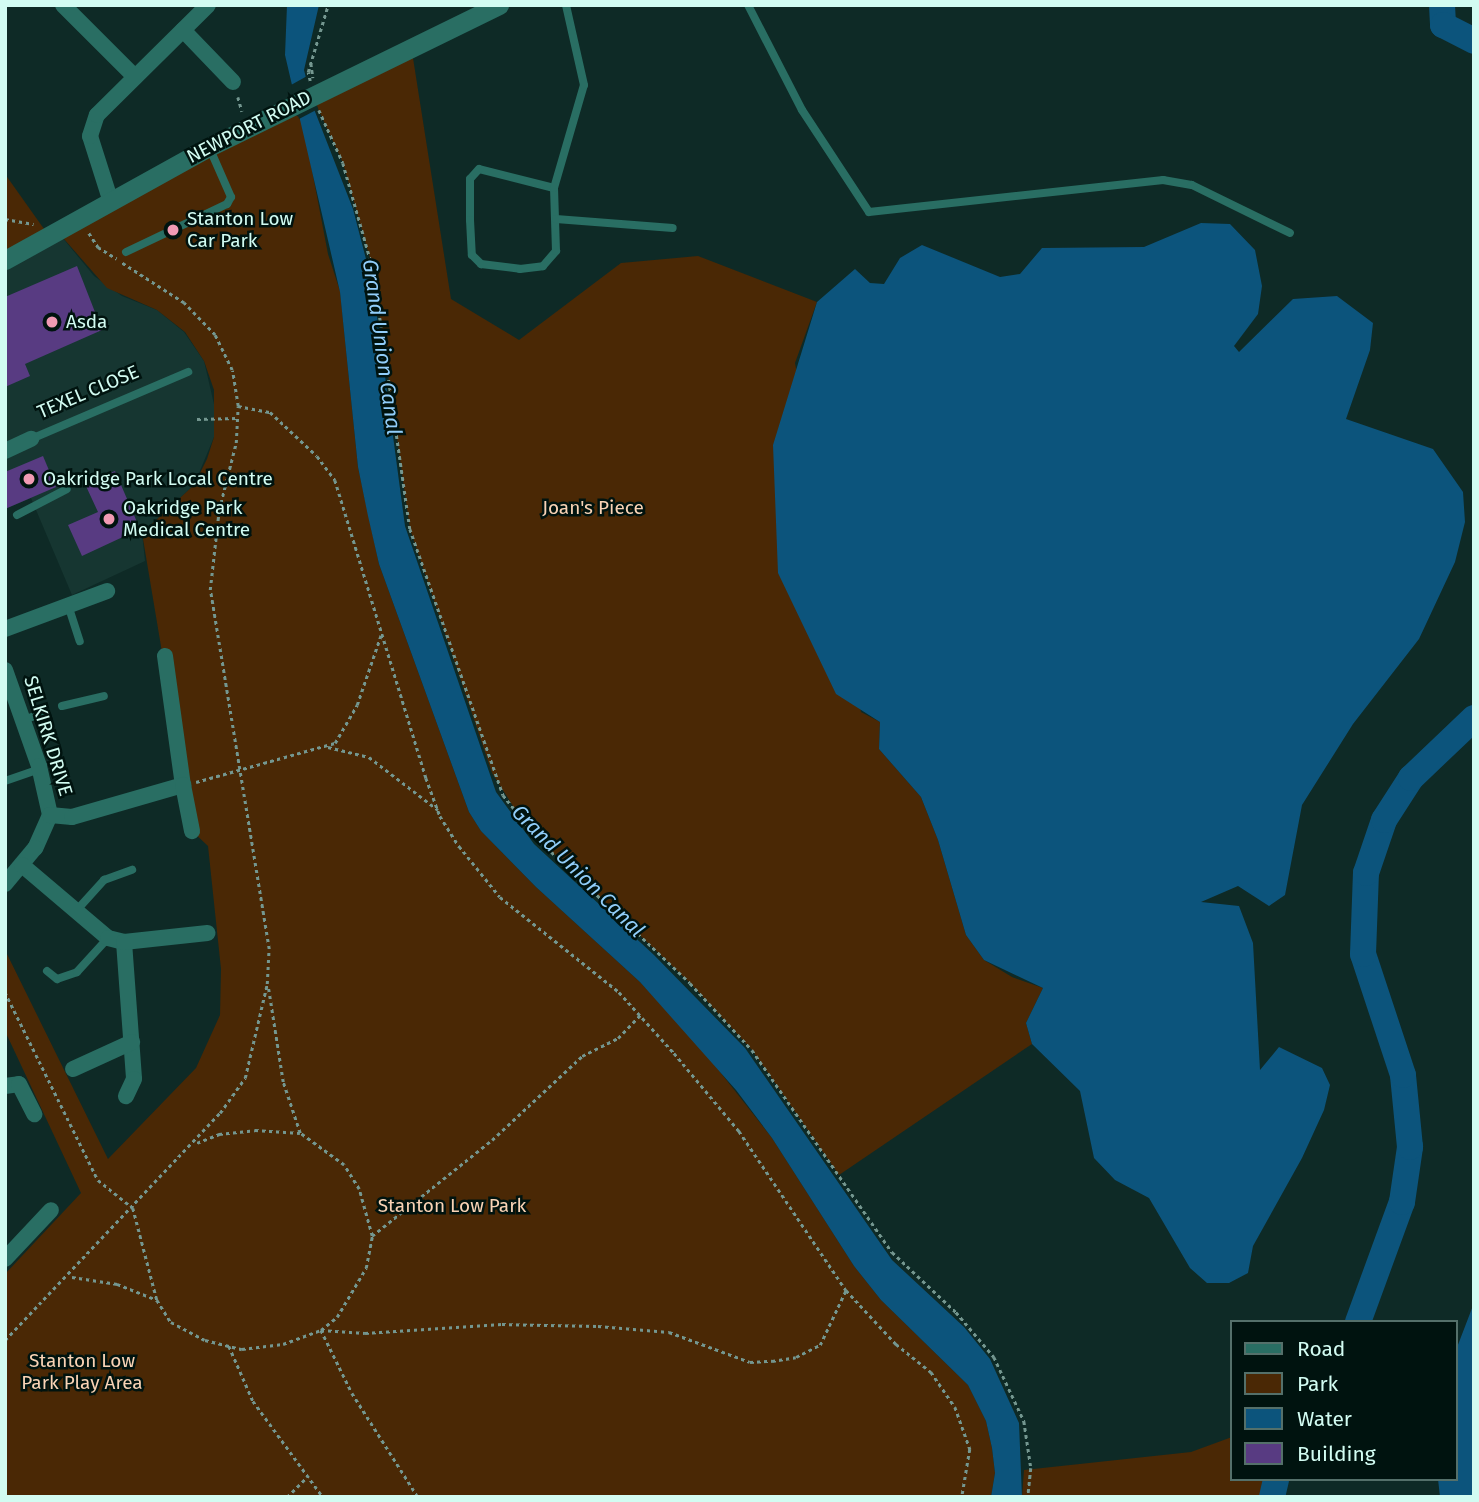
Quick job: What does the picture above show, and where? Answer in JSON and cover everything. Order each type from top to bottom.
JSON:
[{"type":"street","points":[[64,5],[135,77]]},
{"type":"street","points":[[110,199],[90,136],[97,115],[208,5]]},
{"type":"street","name":"NEWPORT ROAD","points":[[5,260],[110,199],[209,147],[499,5]]},
{"type":"street","points":[[183,30],[233,82]]},
{"type":"street","name":"TEXEL CLOSE","points":[[5,451],[31,439]]},
{"type":"street","points":[[5,629],[107,591]]},
{"type":"street","points":[[165,656],[192,831]]},
{"type":"street","name":"SELKIRK DRIVE","points":[[5,884],[22,865],[50,815],[40,769],[6,673]]},
{"type":"street","points":[[50,815],[72,817],[183,785]]},
{"type":"street","points":[[22,865],[76,911],[116,940],[208,934]]},
{"type":"street","points":[[116,940],[132,1042],[134,1079],[126,1096]]},
{"type":"street","points":[[73,1069],[132,1042]]},
{"type":"street","points":[[5,1086],[19,1084],[34,1114]]},
{"type":"street","points":[[5,1259],[51,1210]]},
{"type":"lane","points":[[554,188],[479,169],[470,179],[472,255],[481,264],[520,269],[543,266],[556,251],[554,188],[584,85],[566,5]]},
{"type":"lane","points":[[748,5],[802,110],[869,212],[1163,180],[1192,185],[1290,233]]},
{"type":"lane","points":[[126,252],[227,204],[231,197],[209,147]]},
{"type":"lane","points":[[556,219],[673,228]]},
{"type":"lane","name":"TEXEL CLOSE","points":[[31,439],[188,372]]},
{"type":"lane","points":[[18,515],[67,489]]},
{"type":"lane","points":[[68,606],[80,641]]},
{"type":"lane","points":[[62,706],[104,696]]},
{"type":"lane","points":[[23,720],[46,712]]},
{"type":"lane","points":[[5,781],[40,769]]},
{"type":"lane","points":[[76,911],[104,880],[132,870]]},
{"type":"lane","points":[[47,971],[57,979],[77,972],[116,940]]},
{"type":"path","points":[[328,5],[308,72],[343,163],[373,269],[410,530],[503,795],[541,842],[663,957],[752,1050],[892,1252],[980,1338],[1006,1377],[1024,1421],[1031,1468],[1029,1496]]},
{"type":"path","points":[[233,82],[248,127]]},
{"type":"path","points":[[5,219],[41,225],[49,236]]},
{"type":"path","points":[[239,405],[270,412],[317,456],[335,480],[381,635],[438,810],[459,846],[500,897],[619,992],[640,1015],[739,1131],[846,1290],[896,1344],[931,1372],[956,1407],[970,1449],[962,1497]]},
{"type":"path","points":[[197,419],[238,418]]},
{"type":"path","points":[[183,785],[335,743],[350,720],[381,635]]},
{"type":"path","points":[[325,747],[347,748],[369,757],[438,810]]},
{"type":"path","points":[[267,984],[283,1082],[300,1133]]},
{"type":"path","points":[[5,992],[98,1180],[133,1208],[156,1300],[171,1322],[229,1346],[242,1349],[283,1344],[321,1330],[365,1333],[488,1324],[598,1326],[669,1332],[750,1362],[772,1361],[796,1357],[820,1345],[846,1290]]},
{"type":"path","points":[[372,1236],[492,1140],[582,1056],[618,1038],[640,1015]]},
{"type":"path","points":[[194,1145],[219,1133],[300,1133],[344,1165],[359,1189],[372,1236],[366,1269],[354,1296],[321,1330]]},
{"type":"path","points":[[71,1276],[117,1284],[156,1300]]},
{"type":"path","points":[[321,1330],[352,1393],[418,1497]]},
{"type":"path","points":[[229,1346],[253,1401],[323,1497]]},
{"type":"path","points":[[287,1497],[308,1476]]},
{"type":"shaded area","name":"Oakridge Park Local Centre","points":[[57,231],[94,276],[122,296],[157,310],[184,332],[204,361],[216,413],[214,437],[194,485],[142,533],[145,561],[72,595],[31,498],[5,509],[5,260]]},
{"type":"green space","name":"Joan's Piece","points":[[413,58],[451,299],[519,340],[621,263],[698,256],[817,302],[795,363],[861,712],[880,722],[879,749],[921,797],[938,840],[966,935],[984,960],[1012,977],[1043,988],[1026,1023],[1032,1044],[839,1175],[752,1050],[690,983],[527,828],[492,773],[410,529],[373,269],[343,163],[315,102],[326,88]]},
{"type":"green space","name":"Stanton Low Park","points":[[282,110],[302,118],[328,254],[340,291],[358,467],[379,564],[469,812],[481,831],[536,887],[640,982],[698,1044],[772,1138],[854,1266],[881,1300],[968,1385],[986,1421],[992,1448],[995,1473],[991,1497],[5,1497],[5,1274],[81,1193],[5,1031],[5,950],[108,1159],[196,1068],[220,1015],[221,969],[208,846],[192,831],[142,533],[194,485],[214,437],[214,390],[204,361],[185,332],[157,310],[107,288],[57,231]]},
{"type":"green space","points":[[5,174],[49,236],[5,260]]},
{"type":"green space","points":[[1230,1438],[1230,1481],[1270,1481],[1268,1497],[1022,1497],[1024,1470],[1191,1452]]},
{"type":"water","points":[[287,5],[319,5],[304,70],[314,109],[353,209],[373,286],[405,526],[496,792],[534,844],[654,955],[745,1048],[892,1260],[964,1327],[990,1359],[1019,1423],[1022,1497],[991,1497],[995,1473],[992,1448],[986,1421],[968,1385],[881,1300],[854,1266],[772,1138],[736,1090],[640,982],[536,887],[481,831],[469,812],[379,564],[368,516],[358,467],[340,292],[285,55]]},
{"type":"water","points":[[1201,223],[1230,224],[1255,250],[1262,286],[1258,314],[1234,346],[1239,352],[1293,299],[1337,296],[1373,323],[1370,350],[1346,419],[1433,449],[1463,492],[1465,522],[1455,562],[1419,639],[1353,724],[1302,805],[1285,895],[1269,906],[1238,886],[1201,902],[1239,906],[1253,943],[1260,1070],[1279,1047],[1322,1068],[1330,1085],[1324,1110],[1302,1158],[1253,1246],[1248,1273],[1229,1283],[1207,1283],[1190,1268],[1149,1198],[1115,1180],[1094,1158],[1080,1091],[1032,1044],[1026,1023],[1043,988],[984,960],[966,935],[938,840],[921,797],[879,749],[880,722],[836,694],[778,573],[773,445],[817,302],[855,269],[870,283],[884,284],[900,258],[922,245],[1000,277],[1020,274],[1042,248],[1144,247]]},
{"type":"water","points":[[1474,1303],[1474,1497],[1440,1497],[1438,1481],[1458,1481],[1458,1345]]},
{"type":"pier","points":[[309,75],[318,109],[299,119],[291,85]]},
{"type":"building","name":"Asda","points":[[77,266],[102,330],[25,364],[30,376],[5,387],[5,297]]},
{"type":"building","name":"Oakridge Park Local Centre","points":[[43,456],[56,487],[5,509],[5,472]]},
{"type":"building","name":"Oakridge Park Medical Centre","points":[[115,471],[140,529],[82,556],[68,525],[98,512],[85,484]]},
{"type":"waterway","points":[[1442,5],[1443,25],[1474,41]]},
{"type":"waterway","points":[[1359,1320],[1402,1202],[1410,1147],[1403,1075],[1363,954],[1366,873],[1384,820],[1411,778],[1474,718]]},
{"type":"waterway","points":[[1272,1497],[1276,1481]]},
{"type":"place","name":"Stanton Low Car Park","points":[[173,230]]},
{"type":"place","name":"Asda","points":[[52,322]]},
{"type":"place","name":"Oakridge Park Local Centre","points":[[29,479]]},
{"type":"place","name":"Oakridge Park Medical Centre","points":[[109,519]]},
{"type":"water label","name":"Grand Union Canal","points":[[382,347]]},
{"type":"water label","name":"Grand Union Canal","points":[[578,871]]},
{"type":"park label","name":"Stanton Low Park Play Area","points":[[82,1372]]}]
